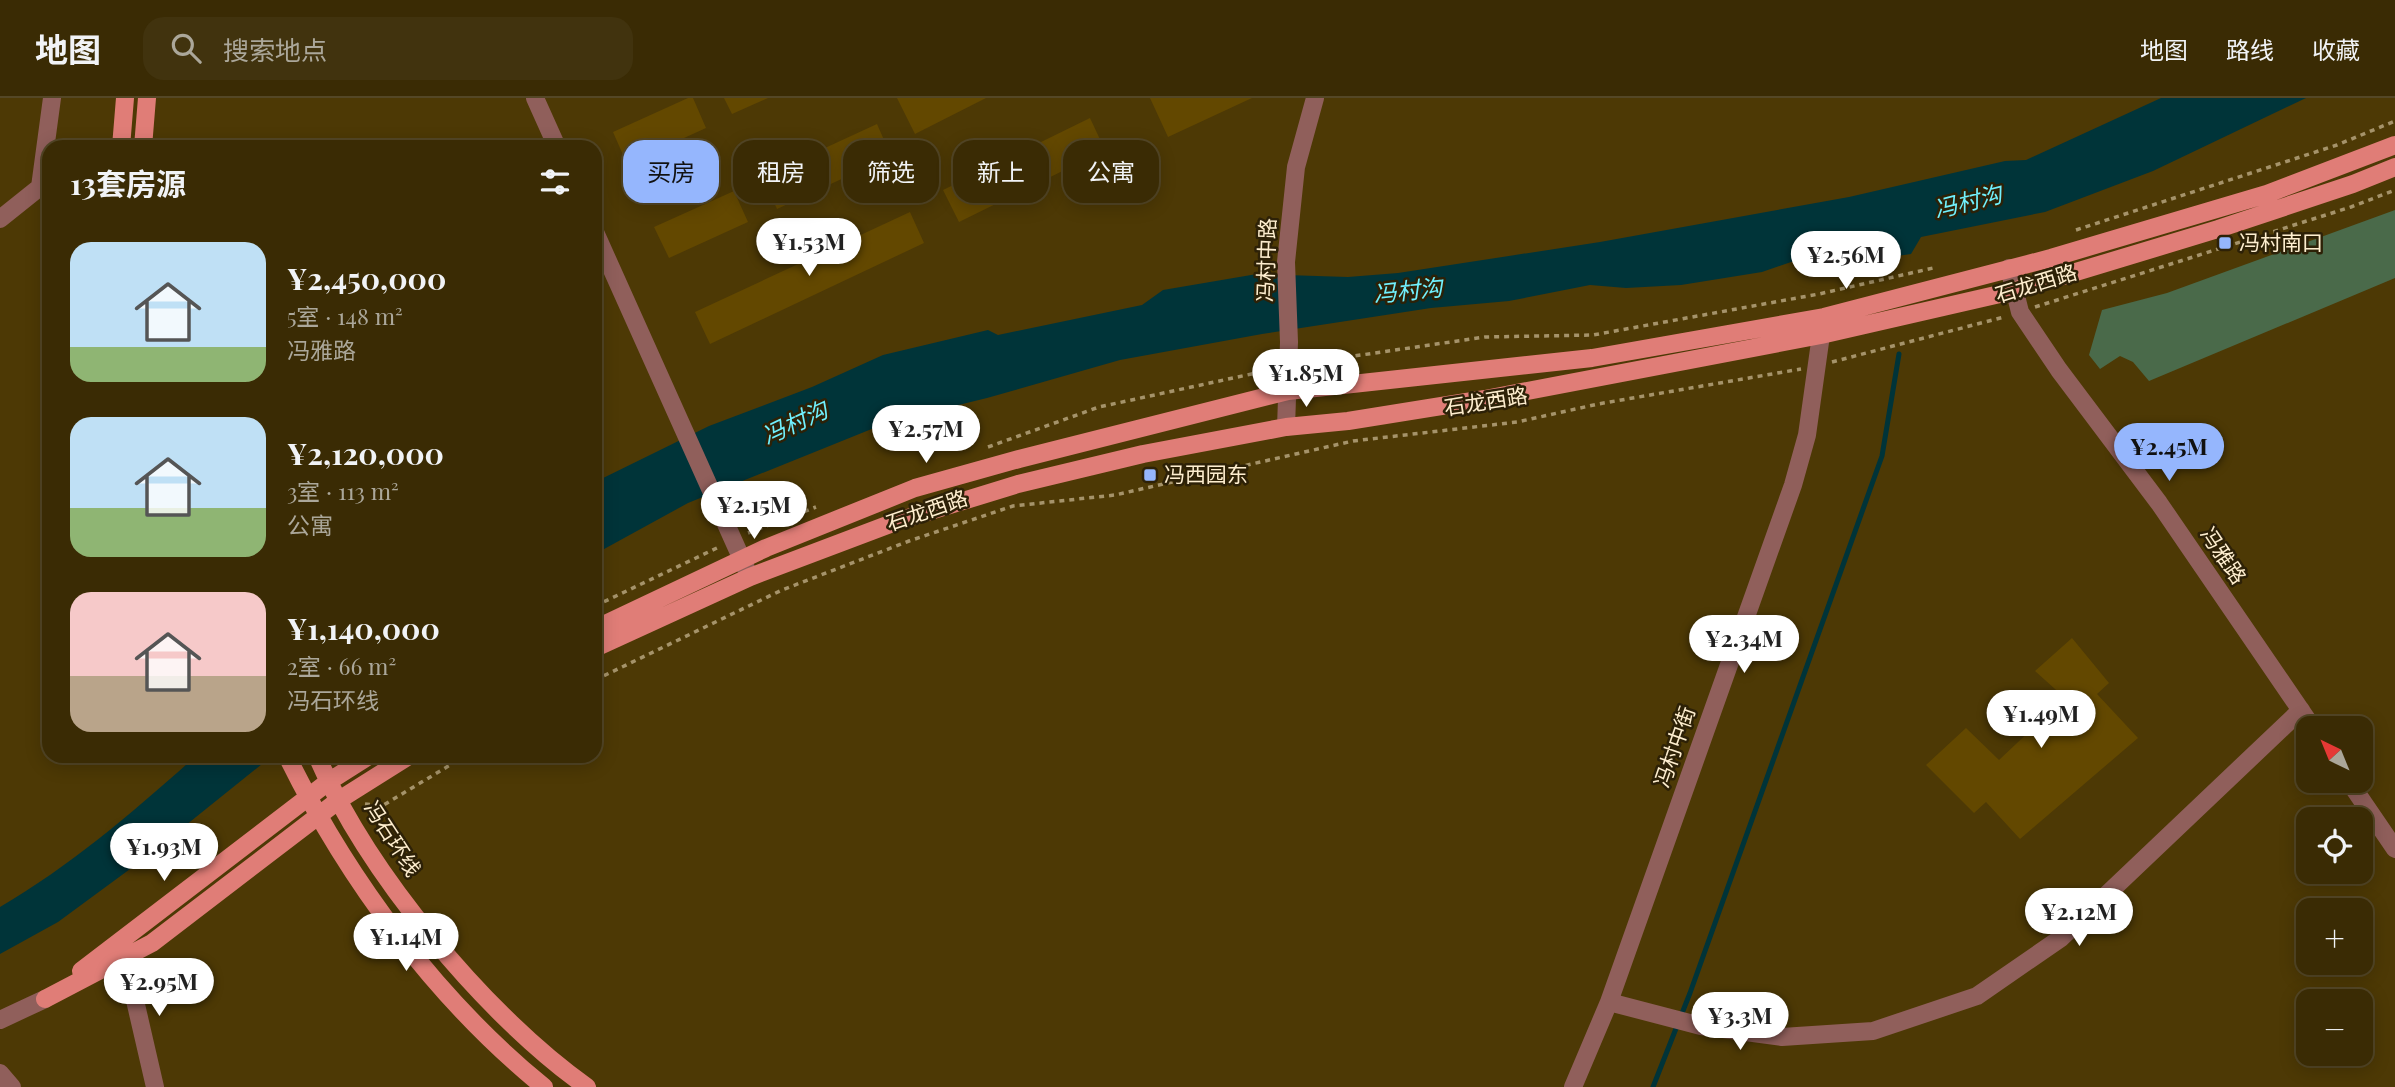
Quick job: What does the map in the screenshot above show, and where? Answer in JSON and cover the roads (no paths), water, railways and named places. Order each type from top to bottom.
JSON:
[{"type":"main road","points":[[122,140],[125,98]]},
{"type":"main road","points":[[144,140],[147,98]]},
{"type":"main road","name":"石龙西路","points":[[602,626],[741,559],[915,488],[1288,391],[1606,356],[1824,317],[2009,268],[2267,194],[2395,145]]},
{"type":"main road","name":"石龙西路","points":[[602,645],[750,576],[898,521],[1018,484],[1143,454],[1286,427],[1349,421],[1485,399],[1821,335],[2013,291],[2218,229],[2353,184],[2395,167]]},
{"type":"main road","points":[[290,763],[318,816],[358,878],[434,978],[484,1033],[544,1087]]},
{"type":"main road","name":"冯石环线","points":[[320,763],[339,800],[400,893],[474,983],[508,1019],[587,1087]]},
{"type":"main road","points":[[45,999],[328,782],[358,763]]},
{"type":"main road","points":[[45,999],[152,943],[339,800],[398,763]]},
{"type":"street","points":[[46,140],[52,98]]},
{"type":"street","points":[[535,98],[554,140]]},
{"type":"street","name":"冯村中路","points":[[1286,427],[1289,342],[1286,262],[1296,167],[1315,98]]},
{"type":"street","points":[[0,219],[40,187],[42,172]]},
{"type":"street","points":[[602,247],[750,576]]},
{"type":"street","name":"冯雅路","points":[[2009,268],[2020,312],[2059,370],[2159,503],[2305,716]]},
{"type":"street","name":"冯村中街","points":[[1573,1087],[1609,1002],[1793,485],[1807,435],[1821,335]]},
{"type":"street","points":[[1609,1002],[1701,1026],[1782,1037],[1873,1031],[1977,996],[2062,938],[2301,710]]},
{"type":"street","points":[[2357,793],[2395,849]]},
{"type":"street","points":[[125,957],[155,1087]]},
{"type":"street","points":[[0,1020],[45,999]]},
{"type":"water","name":"冯村沟","points":[[2161,98],[2306,98],[2153,171],[2045,212],[1921,237],[1911,254],[1883,258],[1855,240],[1762,272],[1681,285],[1626,288],[1590,285],[1509,301],[1431,308],[1262,334],[1120,360],[987,398],[889,422],[688,503],[602,550],[602,479],[709,426],[812,387],[883,355],[988,330],[998,335],[1142,305],[1163,290],[1257,274],[1348,277],[1398,273],[1600,242],[1849,197],[2005,161],[2026,160]]},
{"type":"water","points":[[188,763],[263,763],[145,858],[58,922],[0,954],[0,907],[27,891],[126,817]]},
{"type":"waterway","points":[[1653,1087],[1690,993],[1882,456],[1899,354]]},
{"type":"place","name":"冯村南口","points":[[2225,243]]},
{"type":"place","name":"冯西园东","points":[[1150,475]]}]
